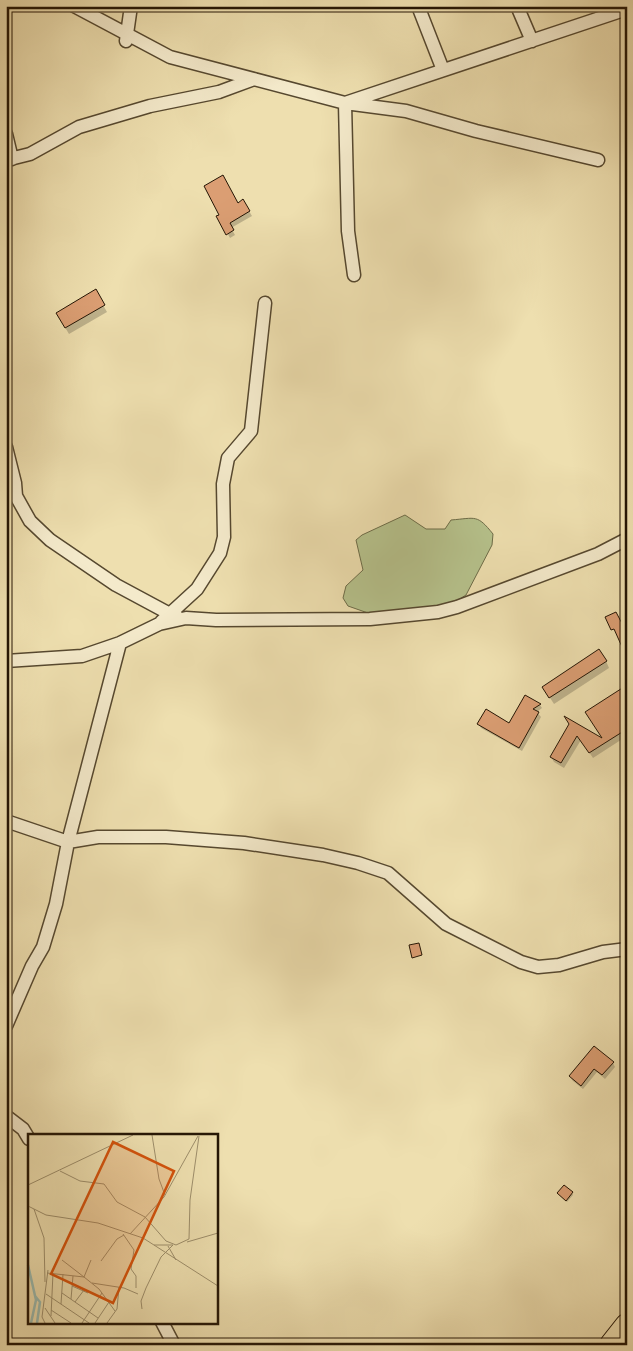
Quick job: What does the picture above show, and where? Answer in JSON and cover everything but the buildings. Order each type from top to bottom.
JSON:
[{"type":"highway","points":[[612,1345],[627,1326]]},
{"type":"street","points":[[74,6],[126,37],[170,58],[345,103],[406,111],[476,131],[598,160]]},
{"type":"street","points":[[126,37],[131,6]]},
{"type":"street","points":[[418,6],[443,70]]},
{"type":"street","points":[[517,6],[532,41]]},
{"type":"street","points":[[345,103],[532,41],[620,9]]},
{"type":"street","points":[[6,134],[9,159],[30,154],[79,127],[150,106],[219,92],[254,79]]},
{"type":"street","points":[[345,103],[348,231],[354,275]]},
{"type":"street","points":[[159,624],[197,589],[220,553],[224,537],[223,484],[228,458],[251,431],[265,303]]},
{"type":"street","points":[[6,447],[15,483],[16,496],[30,521],[50,540],[108,580],[170,614],[186,618],[216,620],[370,619],[438,612],[457,607],[598,554],[627,539]]},
{"type":"street","points":[[6,661],[82,656],[120,643],[159,624],[186,618]]},
{"type":"street","points":[[6,1026],[32,966],[43,947],[56,904],[68,842],[120,643]]},
{"type":"street","points":[[6,821],[68,842],[98,837],[166,837],[244,843],[323,855],[358,863],[388,874],[446,924],[521,962],[538,966],[559,965],[604,952],[627,949]]},
{"type":"street","points":[[6,1116],[23,1129],[28,1137]]},
{"type":"street","points":[[163,1324],[174,1345]]},
{"type":"green space","points":[[405,515],[426,529],[445,529],[451,520],[475,519],[483,523],[493,534],[492,545],[466,595],[444,606],[368,613],[348,606],[343,598],[346,586],[363,570],[356,540],[362,535]]}]
